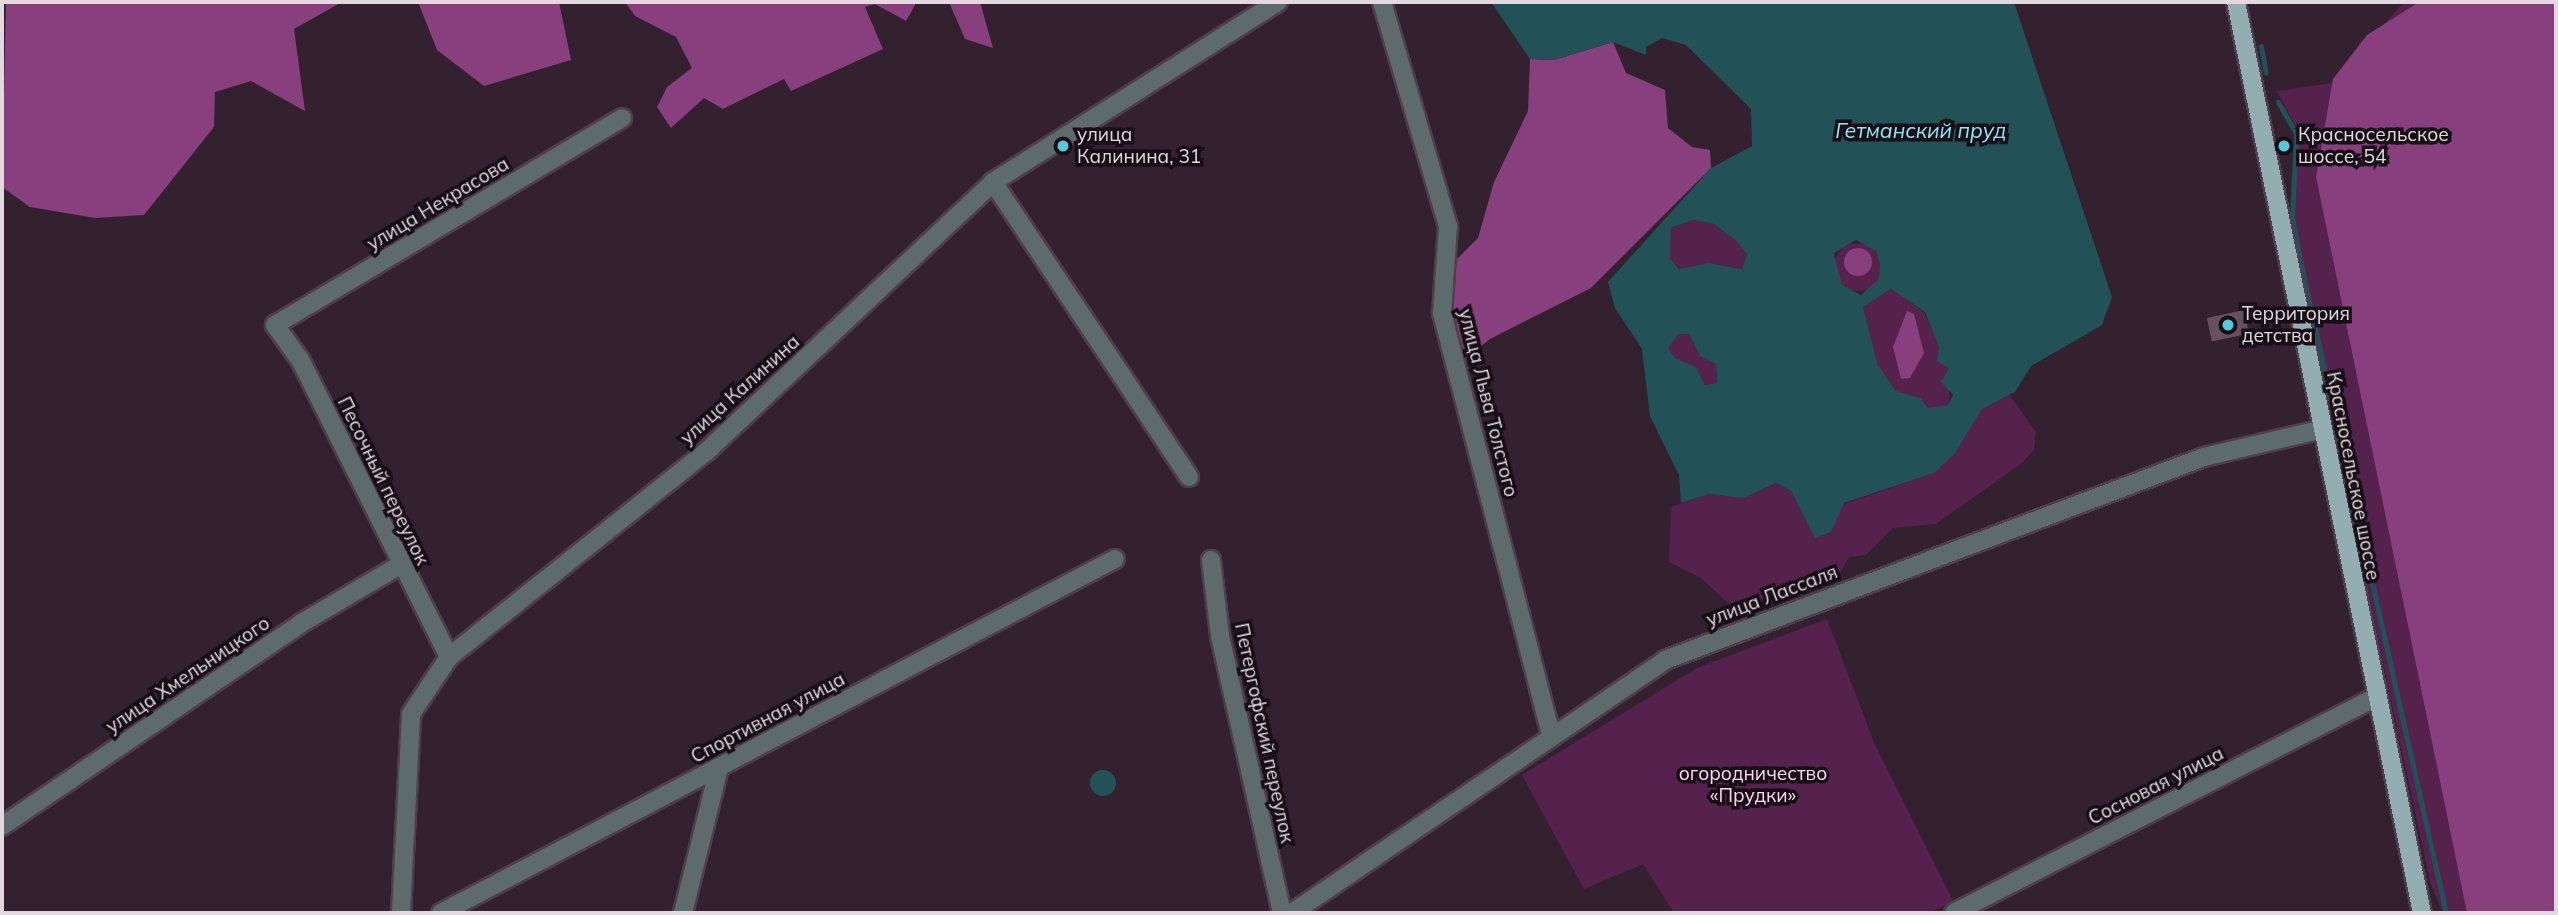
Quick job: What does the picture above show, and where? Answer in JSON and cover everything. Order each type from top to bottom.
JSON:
[{"type":"main road","name":"Красносельское шоссе","points":[[2228,2],[2242,47]]},
{"type":"main road","name":"Красносельское шоссе","points":[[2236,2],[2242,47],[2422,913]]},
{"type":"street","name":"улица Калинина","points":[[401,913],[411,714],[449,657],[707,451],[993,182],[1278,2]]},
{"type":"street","name":"улица Льва Толстого","points":[[1382,2],[1448,226],[1442,313],[1550,733]]},
{"type":"street","name":"улица Некрасова","points":[[275,325],[622,118]]},
{"type":"street","points":[[993,182],[1189,477]]},
{"type":"street","name":"Песочный переулок","points":[[275,325],[299,360],[449,657]]},
{"type":"street","name":"улица Лассаля","points":[[1292,913],[1550,733],[1665,660],[2204,457],[2323,429]]},
{"type":"street","name":"Спортивная улица","points":[[441,913],[1115,559]]},
{"type":"street","name":"Петергофский переулок","points":[[1211,560],[1220,636],[1282,913]]},
{"type":"street","name":"улица Хмельницкого","points":[[2,826],[300,624],[402,564]]},
{"type":"street","name":"Сосновая улица","points":[[1954,913],[2376,697]]},
{"type":"street","points":[[682,913],[719,768]]},
{"type":"green space","points":[[2404,2],[2556,2],[2556,913],[2322,153],[2316,177],[2467,913],[2443,913],[2430,882],[2291,232],[2298,131],[2277,91],[2332,83]]},
{"type":"green space","points":[[1693,220],[1714,224],[1736,241],[1747,254],[1742,269],[1709,263],[1680,269],[1670,258],[1671,228]]},
{"type":"green space","points":[[1858,243],[1867,244],[1875,250],[1881,258],[1881,276],[1875,284],[1867,290],[1858,291],[1849,290],[1841,284],[1835,276],[1834,267],[1835,258],[1841,250],[1849,244]]},
{"type":"green space","points":[[1891,289],[1924,312],[1949,369],[1949,405],[1928,408],[1920,398],[1896,391],[1878,365],[1863,307]]},
{"type":"green space","points":[[1679,334],[1689,334],[1700,356],[1716,364],[1717,383],[1705,385],[1696,367],[1675,358],[1668,348]]},
{"type":"green space","points":[[2010,395],[2036,432],[2034,450],[2022,463],[1936,524],[1893,528],[1866,555],[1849,557],[1840,573],[1810,585],[1789,580],[1787,588],[1736,610],[1701,578],[1669,562],[1671,507],[1709,494],[1744,498],[1776,483],[1791,491],[1815,537],[1844,504],[1934,473],[1954,455],[1981,409]]},
{"type":"green space","name":"огородничество «Прудки»","points":[[1827,619],[1875,745],[1953,901],[1929,913],[1674,913],[1643,864],[1584,889],[1522,775],[1697,668]]},
{"type":"shaded area","points":[[6,2],[342,2],[294,29],[305,111],[251,81],[215,92],[214,127],[144,215],[95,218],[30,207],[2,187]]},
{"type":"shaded area","points":[[418,2],[559,2],[571,60],[484,86],[437,50]]},
{"type":"shaded area","points":[[625,2],[915,2],[915,5],[906,21],[875,4],[865,7],[883,49],[791,91],[784,79],[723,109],[704,98],[671,128],[657,107],[667,87],[692,68],[676,37],[635,16]]},
{"type":"shaded area","points":[[949,2],[980,2],[993,48],[965,39]]},
{"type":"shaded area","points":[[2419,2],[2556,2],[2556,913],[2467,913],[2316,177],[2333,79],[2367,35]]},
{"type":"shaded area","points":[[1613,42],[1626,73],[1665,90],[1668,128],[1692,147],[1710,150],[1711,168],[1591,288],[1490,339],[1461,362],[1447,285],[1457,259],[1478,238],[1494,182],[1528,111],[1530,59],[1554,60]]},
{"type":"shaded area","points":[[1858,248],[1868,252],[1872,262],[1868,272],[1858,276],[1848,272],[1844,262],[1848,252]]},
{"type":"shaded area","points":[[1907,311],[1914,314],[1924,353],[1910,378],[1901,379],[1893,347]]},
{"type":"water","name":"Гетманский пруд","points":[[1491,2],[2014,2],[2112,297],[2102,325],[2031,366],[2015,392],[1982,409],[1954,455],[1934,473],[1844,503],[1831,532],[1815,538],[1791,491],[1776,483],[1744,498],[1709,494],[1681,503],[1679,475],[1650,416],[1642,349],[1615,308],[1608,282],[1711,168],[1752,146],[1751,109],[1686,45],[1662,38],[1646,47],[1646,55],[1613,42],[1554,60],[1530,59]],"holes":[[[1693,220],[1714,224],[1736,241],[1747,254],[1742,269],[1709,263],[1679,269],[1670,258],[1671,228]],[[1856,240],[1876,251],[1880,264],[1879,279],[1861,295],[1842,285],[1834,253]],[[1891,289],[1925,312],[1939,347],[1937,361],[1949,368],[1941,382],[1953,395],[1948,405],[1928,408],[1920,398],[1896,391],[1878,365],[1863,307]],[[1679,334],[1689,334],[1700,356],[1716,364],[1717,383],[1705,385],[1696,367],[1675,358],[1668,348]]]},
{"type":"water","points":[[1103,770],[1112,774],[1116,783],[1112,792],[1103,796],[1094,792],[1090,783],[1094,774]]},
{"type":"building","name":"Территория детства","points":[[2244,310],[2249,333],[2212,341],[2207,318]]},
{"type":"waterway","points":[[2261,46],[2266,73]]},
{"type":"waterway","points":[[2278,102],[2296,133],[2292,218],[2446,913]]},
{"type":"place","name":"улица Калинина, 31","points":[[1063,146]]},
{"type":"place","name":"Красносельское шоссе, 54","points":[[2284,146]]},
{"type":"place","name":"Территория детства","points":[[2228,325]]}]
